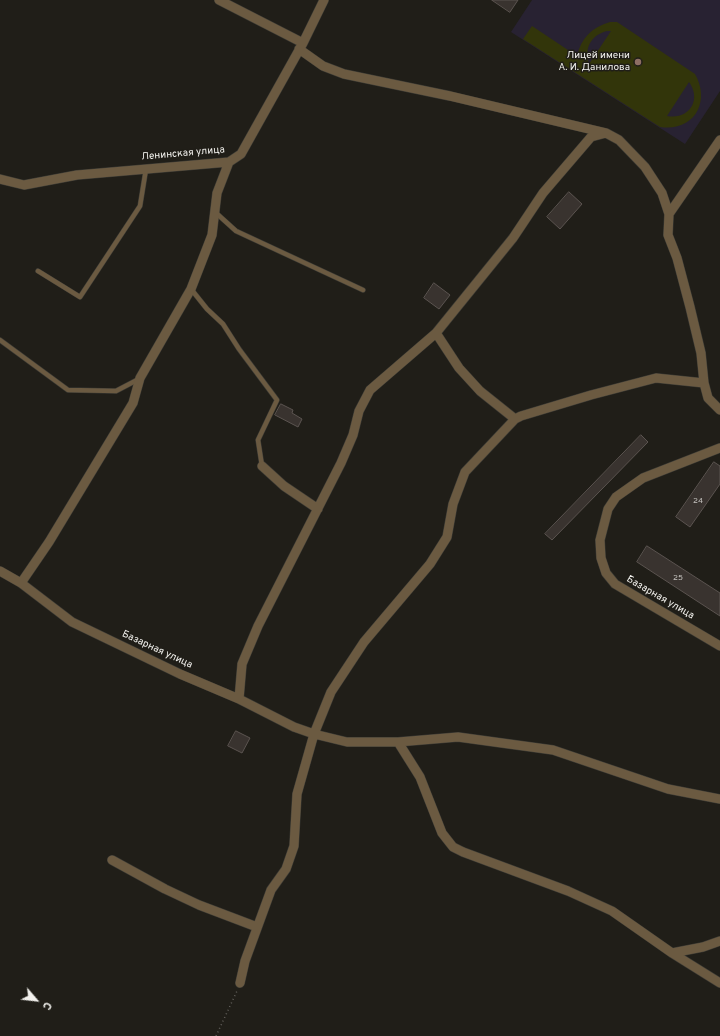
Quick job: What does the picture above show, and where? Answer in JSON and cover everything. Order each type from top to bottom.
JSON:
[{"type":"street","points":[[219,0],[301,46],[323,66],[344,74],[606,133],[619,140],[645,167],[662,193],[669,214],[668,235],[677,258],[690,307],[701,352],[704,382],[708,398],[720,410]]},
{"type":"street","name":"Ленинская улица","points":[[0,179],[24,185],[77,175],[229,162],[241,154],[301,46],[324,0]]},
{"type":"street","points":[[239,699],[242,664],[252,639],[350,442],[359,411],[370,390],[436,333],[513,238],[543,193],[591,137],[606,133]]},
{"type":"street","points":[[669,214],[720,140]]},
{"type":"street","points":[[21,583],[49,542],[133,403],[140,378],[191,289],[212,235],[217,193],[229,162]]},
{"type":"street","points":[[436,333],[459,368],[480,391],[515,419]]},
{"type":"street","points":[[240,983],[245,961],[271,890],[286,869],[294,846],[297,794],[314,734],[331,692],[364,642],[430,564],[447,537],[453,504],[465,472],[515,419],[591,395],[656,378],[704,382]]},
{"type":"street","name":"Базарная улица","points":[[720,448],[643,478],[616,498],[608,509],[600,540],[601,558],[606,573],[615,584],[720,646]]},
{"type":"street","points":[[262,466],[284,486],[318,509]]},
{"type":"street","name":"Базарная улица","points":[[0,571],[21,583],[72,622],[180,674],[239,699],[294,727],[314,734],[347,742],[398,742],[458,737],[553,750],[668,789],[720,799]]},
{"type":"street","points":[[398,742],[420,777],[442,833],[453,847],[568,891],[612,912],[672,954],[720,983]]},
{"type":"street","points":[[112,860],[165,889],[199,905],[257,928]]},
{"type":"street","points":[[672,954],[720,941]]},
{"type":"lane","points":[[38,271],[80,298],[140,206],[146,169]]},
{"type":"lane","points":[[215,212],[236,231],[363,290]]},
{"type":"lane","points":[[191,289],[207,309],[224,324],[239,349],[277,400],[258,440],[262,466]]},
{"type":"lane","points":[[0,340],[68,390],[116,391],[140,378]]},
{"type":"path","points":[[216,1036],[240,983]]},
{"type":"shaded area","name":"Лицей имени А. И. Данилова","points":[[532,0],[720,0],[720,91],[685,144],[511,32]]},
{"type":"green space","points":[[617,22],[695,74],[701,95],[700,104],[696,113],[690,120],[682,125],[660,127],[523,39],[532,26],[577,56],[581,44],[588,34],[604,24]],"holes":[[[611,31],[589,64],[587,53],[590,43],[601,33]],[[689,82],[693,89],[694,95],[694,102],[691,107],[682,115],[667,116]]]},
{"type":"building","points":[[492,0],[518,0],[510,12]]},
{"type":"building","points":[[569,192],[582,204],[560,229],[547,217]]},
{"type":"building","points":[[434,283],[450,295],[439,309],[424,298]]},
{"type":"building","points":[[281,404],[293,410],[292,413],[302,419],[298,427],[275,415]]},
{"type":"building","points":[[641,435],[648,442],[552,540],[545,534]]},
{"type":"building","points":[[714,462],[720,466],[720,484],[690,527],[676,517]]},
{"type":"building","points":[[647,546],[720,593],[720,616],[637,562]]},
{"type":"building","points":[[236,731],[250,738],[242,753],[228,746]]},
{"type":"place","name":"Лицей имени А. И. Данилова","points":[[638,62]]}]
